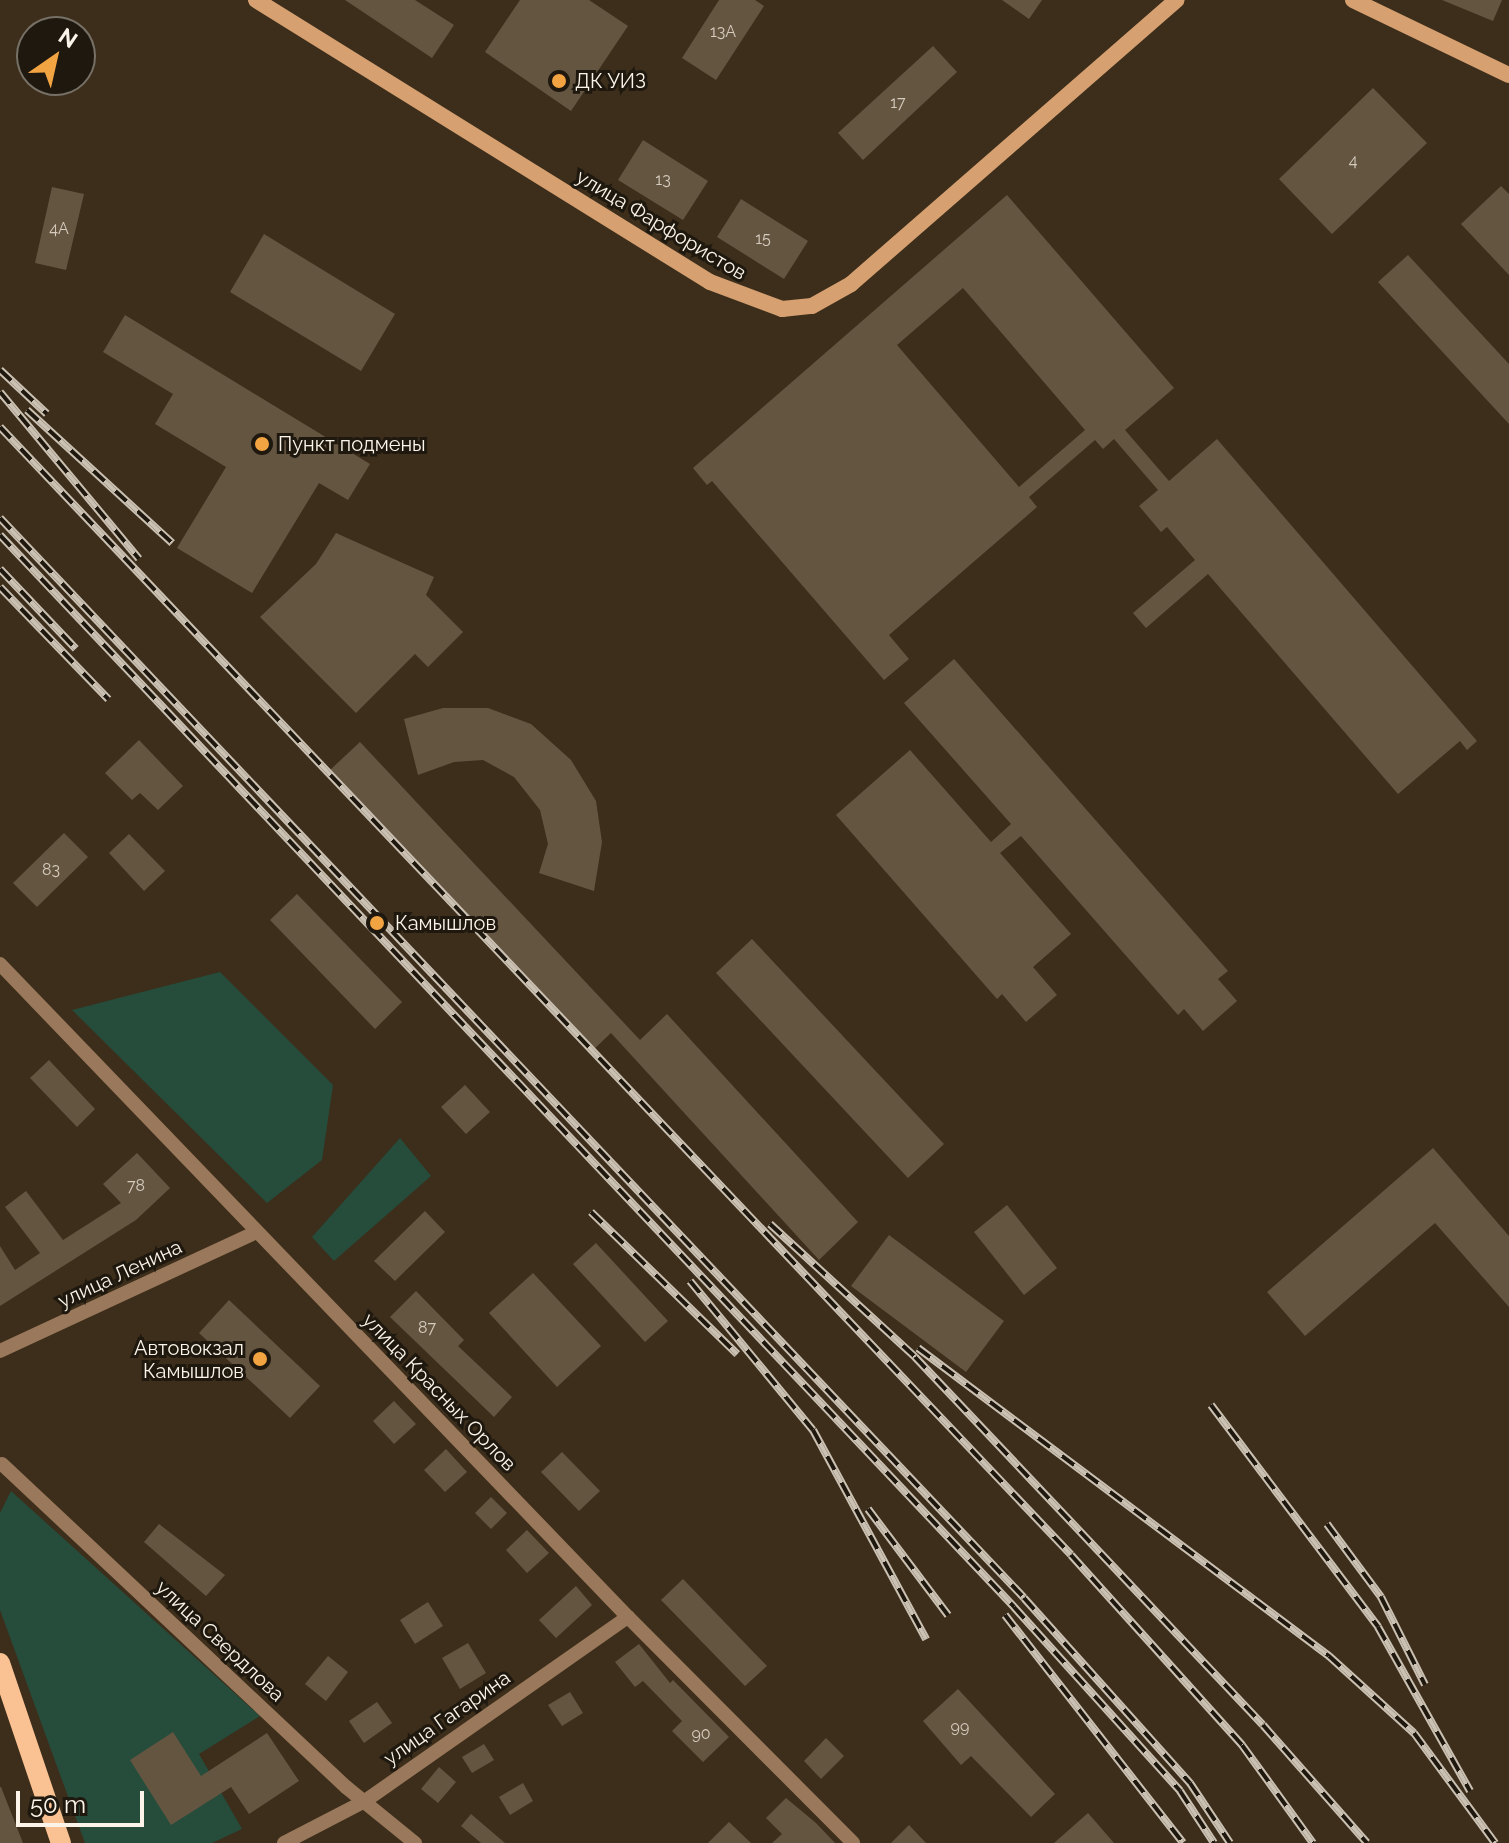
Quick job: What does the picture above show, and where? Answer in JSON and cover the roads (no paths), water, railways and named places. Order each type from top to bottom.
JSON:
[{"type":"main road","points":[[0,1663],[61,1843]]},
{"type":"street","name":"улица Фарфористов","points":[[256,0],[710,282],[782,309],[812,306],[851,284],[1177,0]]},
{"type":"street","points":[[1353,0],[1509,75]]},
{"type":"street","name":"улица Красных Орлов","points":[[0,964],[628,1617],[853,1843]]},
{"type":"street","name":"улица Ленина","points":[[0,1351],[256,1232]]},
{"type":"street","name":"улица Свердлова","points":[[2,1464],[365,1801],[415,1843]]},
{"type":"street","name":"улица Гагарина","points":[[284,1843],[365,1801],[628,1617]]},
{"type":"railway","points":[[0,370],[47,414]]},
{"type":"railway","points":[[0,392],[139,559]]},
{"type":"railway","points":[[27,410],[172,543]]},
{"type":"railway","points":[[0,427],[1071,1555],[1242,1745],[1313,1843]]},
{"type":"railway","points":[[0,518],[1024,1598],[1190,1783],[1230,1843]]},
{"type":"railway","points":[[0,535],[1014,1607],[1180,1791],[1214,1843]]},
{"type":"railway","points":[[0,569],[76,649]]},
{"type":"railway","points":[[0,587],[108,699]]},
{"type":"railway","points":[[591,1212],[737,1354]]},
{"type":"railway","points":[[770,1224],[915,1357],[1263,1725],[1367,1843]]},
{"type":"railway","points":[[690,1281],[813,1430],[926,1639]]},
{"type":"railway","points":[[918,1348],[1329,1656],[1414,1733],[1495,1843]]},
{"type":"railway","points":[[1211,1405],[1378,1627],[1470,1791]]},
{"type":"railway","points":[[868,1509],[948,1615]]},
{"type":"railway","points":[[1327,1524],[1381,1597],[1425,1685]]},
{"type":"railway","points":[[1005,1615],[1183,1843]]},
{"type":"place","name":"ДК УИЗ","points":[[559,81]]},
{"type":"place","name":"Пункт подмены","points":[[262,444]]},
{"type":"place","name":"Камышлов","points":[[377,923]]},
{"type":"place","name":"Автовокзал Камышлов","points":[[260,1359]]}]
